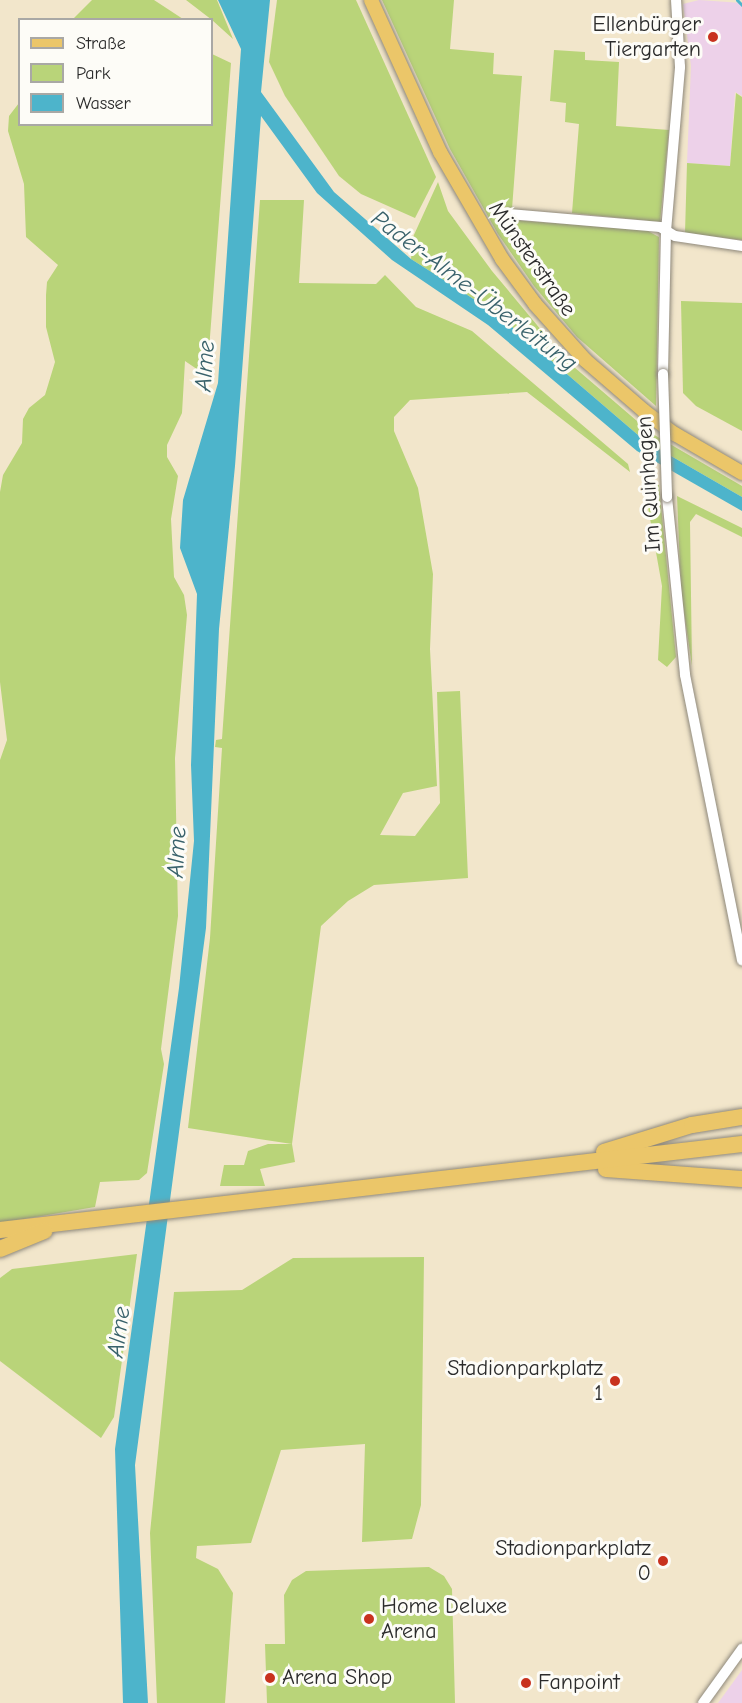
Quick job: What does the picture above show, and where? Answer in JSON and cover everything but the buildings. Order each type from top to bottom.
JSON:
[{"type":"highway","points":[[545,1168],[692,1125],[742,1117]]},
{"type":"highway","points":[[0,1230],[742,1144]]},
{"type":"highway","points":[[545,1168],[651,1170],[742,1179]]},
{"type":"highway","points":[[0,1249],[63,1224]]},
{"type":"highway","points":[[0,1236],[27,1228]]},
{"type":"main road","name":"Münsterstraße","points":[[371,0],[440,152],[496,249],[535,304],[585,360],[644,411],[675,434],[742,473]]},
{"type":"street","name":"Im Quinhagen","points":[[676,0],[680,67],[666,231],[663,374],[667,497],[685,675],[742,960]]},
{"type":"street","points":[[509,214],[627,223],[666,231],[675,236],[742,246]]},
{"type":"street","points":[[703,1703],[742,1649]]},
{"type":"shaded area","points":[[699,0],[742,3],[742,96],[735,92],[730,166],[687,163],[691,66],[683,4]]},
{"type":"shaded area","points":[[742,1670],[742,1703],[718,1703]]},
{"type":"green space","points":[[92,0],[154,0],[181,18],[74,18]]},
{"type":"green space","points":[[186,0],[217,0],[233,39],[213,21],[213,18],[209,18]]},
{"type":"green space","points":[[277,0],[356,0],[436,177],[415,218],[361,194],[339,176],[285,96],[269,62]]},
{"type":"green space","points":[[382,0],[454,0],[450,49],[494,53],[493,74],[522,76],[512,209],[502,206],[512,220],[646,230],[659,237],[656,406],[577,337],[534,286],[498,234],[450,149]]},
{"type":"green space","points":[[554,50],[585,52],[585,60],[619,62],[616,126],[669,130],[660,222],[572,213],[579,124],[565,122],[566,103],[550,101]]},
{"type":"green space","points":[[213,54],[231,63],[207,376],[185,361],[182,413],[167,445],[167,457],[178,476],[171,519],[174,577],[184,595],[187,615],[175,758],[178,916],[161,1049],[164,1064],[147,1173],[139,1180],[100,1182],[95,1207],[0,1223],[0,760],[7,740],[0,682],[0,492],[3,475],[22,443],[23,419],[29,408],[45,395],[55,362],[46,327],[46,295],[47,282],[58,265],[26,237],[24,184],[8,131],[9,116],[18,104],[18,126],[213,126]]},
{"type":"green space","points":[[736,93],[742,97],[742,240],[685,233],[687,163],[730,166]]},
{"type":"green space","points":[[438,182],[448,211],[492,271],[567,361],[651,433],[742,486],[742,497],[645,441],[497,314],[411,259],[413,237]]},
{"type":"green space","points":[[260,200],[304,200],[299,283],[376,284],[385,275],[416,307],[472,331],[628,464],[630,472],[527,392],[410,400],[394,417],[394,431],[418,488],[433,574],[430,649],[437,786],[403,793],[380,835],[415,836],[440,803],[437,692],[460,691],[468,878],[374,885],[348,901],[321,926],[292,1144],[188,1128],[210,938],[222,748],[215,747],[216,740],[222,739]]},
{"type":"green space","points":[[681,301],[742,303],[742,431],[696,406],[683,393]]},
{"type":"green space","points":[[652,485],[659,485],[676,657],[667,667],[658,660],[662,586],[646,496]]},
{"type":"green space","points":[[677,496],[742,528],[742,537],[696,514],[690,522],[692,666],[681,591]]},
{"type":"green space","points":[[268,1144],[292,1144],[295,1162],[260,1169],[265,1186],[220,1186],[224,1165],[244,1165],[248,1151]]},
{"type":"green space","points":[[137,1254],[114,1417],[101,1438],[0,1361],[0,1278],[12,1269]]},
{"type":"green space","points":[[424,1257],[421,1505],[412,1539],[362,1542],[365,1444],[281,1450],[251,1543],[197,1546],[196,1558],[218,1569],[233,1593],[225,1703],[157,1703],[150,1533],[174,1292],[242,1290],[293,1258]]},
{"type":"green space","name":"Home Deluxe Arena","points":[[429,1567],[444,1576],[452,1589],[455,1703],[267,1703],[265,1644],[285,1644],[284,1595],[292,1580],[306,1571]]},
{"type":"water","points":[[218,0],[270,0],[261,92],[334,192],[411,259],[497,314],[645,441],[742,497],[742,511],[637,451],[488,325],[392,260],[317,193],[261,116],[235,466],[219,629],[206,928],[135,1465],[148,1703],[123,1703],[115,1449],[179,988],[194,841],[191,765],[197,594],[180,548],[183,500],[218,383],[241,49]]},
{"type":"waterway","points":[[737,0],[742,5]]},
{"type":"place","name":"Ellenbürger Tiergarten","points":[[713,37]]},
{"type":"place","name":"Stadionparkplatz 1","points":[[615,1381]]},
{"type":"place","name":"Stadionparkplatz 0","points":[[663,1561]]},
{"type":"place","name":"Home Deluxe Arena","points":[[369,1619]]},
{"type":"place","name":"Arena Shop","points":[[270,1678]]},
{"type":"place","name":"Fanpoint","points":[[526,1683]]},
{"type":"water label","name":"Pader-Alme-Überleitung","points":[[474,291]]},
{"type":"water label","name":"Alme","points":[[205,366]]},
{"type":"water label","name":"Alme","points":[[177,852]]},
{"type":"water label","name":"Alme","points":[[119,1332]]}]
